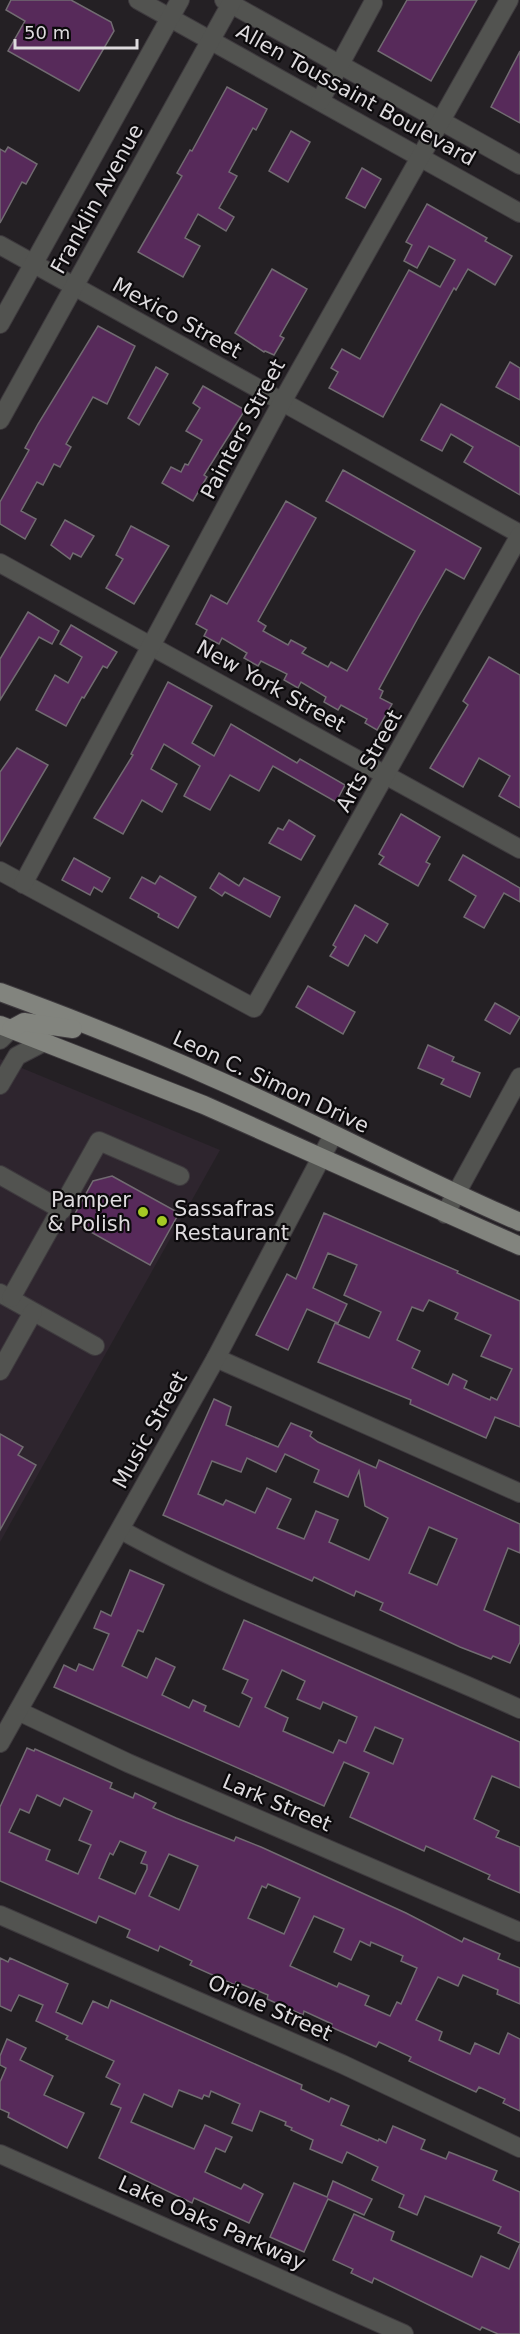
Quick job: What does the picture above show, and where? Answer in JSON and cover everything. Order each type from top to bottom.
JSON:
[{"type":"main road","name":"Leon C. Simon Drive","points":[[0,992],[213,1077],[454,1193],[520,1222]]},
{"type":"main road","points":[[0,1014],[4,1031]]},
{"type":"main road","points":[[4,1031],[24,1022],[56,1025],[122,1039]]},
{"type":"main road","points":[[4,1031],[46,1041],[204,1105],[520,1246]]},
{"type":"main road","points":[[204,1105],[213,1077]]},
{"type":"street","name":"Allen Toussaint Boulevard","points":[[138,0],[520,213]]},
{"type":"street","name":"Franklin Avenue","points":[[0,324],[180,0]]},
{"type":"street","name":"Painters Street","points":[[23,884],[282,402],[509,0]]},
{"type":"street","name":"Allen Toussaint Boulevard","points":[[229,1],[520,165]]},
{"type":"street","name":"Franklin Avenue","points":[[0,420],[211,40],[229,1]]},
{"type":"street","points":[[320,101],[373,3]]},
{"type":"street","name":"Mexico Street","points":[[0,245],[520,535]]},
{"type":"street","name":"Arts Street","points":[[23,884],[254,1008],[387,776],[520,535]]},
{"type":"street","name":"New York Street","points":[[0,563],[520,849]]},
{"type":"street","points":[[0,871],[23,884]]},
{"type":"street","points":[[4,1031],[17,1056]]},
{"type":"street","points":[[0,1085],[17,1056],[46,1041]]},
{"type":"street","points":[[445,1214],[454,1193],[520,1077]]},
{"type":"street","name":"Music Street","points":[[0,1743],[216,1358],[333,1135]]},
{"type":"street","points":[[95,1346],[5,1295],[62,1210],[99,1141],[180,1176]]},
{"type":"street","points":[[0,1174],[62,1210]]},
{"type":"street","points":[[0,1371],[33,1312]]},
{"type":"street","points":[[216,1358],[520,1493]]},
{"type":"street","points":[[121,1530],[174,1559],[260,1600],[520,1709]]},
{"type":"street","name":"Lark Street","points":[[18,1711],[128,1763],[520,1932]]},
{"type":"street","name":"Oriole Street","points":[[0,1915],[342,2064],[520,2148]]},
{"type":"street","name":"Lake Oaks Parkway","points":[[0,2154],[404,2334]]},
{"type":"shaded area","points":[[0,1059],[220,1150],[0,1542]]},
{"type":"building","points":[[11,0],[71,0],[111,22],[114,31],[79,91],[8,51],[25,21],[6,10]]},
{"type":"building","points":[[407,0],[477,0],[431,81],[378,51]]},
{"type":"building","points":[[520,51],[520,123],[491,107]]},
{"type":"building","points":[[227,87],[267,109],[256,130],[253,128],[229,172],[237,176],[219,208],[234,217],[226,231],[198,214],[185,238],[200,246],[183,277],[138,252],[182,176],[177,173],[190,150],[192,151]]},
{"type":"building","points":[[291,131],[310,142],[288,182],[269,171]]},
{"type":"building","points":[[8,147],[37,164],[26,184],[22,182],[0,223],[0,149],[5,152]]},
{"type":"building","points":[[362,168],[381,179],[365,208],[346,198]]},
{"type":"building","points":[[427,204],[487,238],[485,241],[512,256],[495,285],[468,269],[456,290],[454,288],[383,417],[329,388],[338,372],[331,368],[342,349],[360,359],[409,270],[440,287],[455,260],[429,246],[417,268],[404,261],[412,245],[406,242]]},
{"type":"building","points":[[272,269],[307,289],[280,336],[284,338],[274,355],[264,352],[235,333]]},
{"type":"building","points":[[98,326],[135,346],[107,404],[93,397],[66,444],[71,447],[60,467],[54,464],[43,485],[37,482],[21,511],[36,519],[25,539],[0,524],[0,502],[29,450],[25,448],[38,424]]},
{"type":"building","points":[[510,362],[520,368],[520,400],[496,387]]},
{"type":"building","points":[[156,367],[168,374],[139,425],[128,418]]},
{"type":"building","points":[[203,386],[245,410],[204,475],[207,477],[193,501],[162,483],[171,467],[181,472],[185,464],[188,465],[202,440],[186,431],[200,408],[193,403]]},
{"type":"building","points":[[441,404],[520,447],[520,495],[464,462],[473,447],[451,434],[442,451],[421,440]]},
{"type":"building","points":[[343,470],[481,548],[464,579],[446,569],[419,616],[379,689],[383,691],[380,698],[392,704],[377,730],[365,723],[367,719],[341,705],[338,710],[324,702],[326,697],[301,682],[298,688],[284,680],[287,674],[261,661],[258,666],[244,658],[247,653],[222,638],[219,644],[204,636],[207,630],[196,624],[211,595],[227,604],[286,501],[316,518],[258,621],[266,626],[263,631],[288,645],[291,640],[306,648],[302,653],[328,667],[331,662],[347,671],[415,551],[326,501]]},
{"type":"building","points":[[65,520],[94,536],[81,557],[73,553],[70,559],[51,545]]},
{"type":"building","points":[[131,526],[169,546],[134,604],[106,588],[123,559],[116,555]]},
{"type":"building","points":[[28,612],[59,631],[52,644],[39,637],[0,700],[0,659]]},
{"type":"building","points":[[71,625],[117,652],[107,668],[103,666],[66,726],[36,710],[55,675],[68,683],[82,657],[60,644]]},
{"type":"building","points":[[489,657],[520,675],[520,808],[499,796],[510,776],[479,758],[463,787],[430,768],[468,705],[463,701]]},
{"type":"building","points":[[168,682],[212,706],[192,743],[214,756],[231,724],[297,763],[300,759],[345,785],[336,802],[273,766],[259,791],[230,775],[210,810],[184,796],[200,766],[164,744],[151,769],[177,784],[162,812],[142,800],[123,834],[94,818],[133,755],[131,754]]},
{"type":"building","points":[[17,748],[48,765],[0,846],[0,772]]},
{"type":"building","points":[[401,814],[440,837],[426,862],[430,864],[418,886],[379,864],[384,857],[379,854]]},
{"type":"building","points":[[289,820],[315,836],[301,860],[269,843],[278,828],[283,830]]},
{"type":"building","points":[[463,855],[520,888],[520,902],[504,893],[484,928],[464,917],[476,896],[449,880]]},
{"type":"building","points":[[74,858],[110,878],[102,892],[94,887],[90,895],[62,880]]},
{"type":"building","points":[[219,873],[239,886],[244,878],[280,897],[270,917],[225,892],[222,896],[210,888]]},
{"type":"building","points":[[160,876],[196,897],[178,928],[158,917],[159,914],[130,898],[142,877],[155,884]]},
{"type":"building","points":[[355,905],[388,924],[377,943],[365,935],[348,966],[330,956],[336,947],[333,945]]},
{"type":"building","points":[[308,986],[355,1012],[343,1034],[296,1007]]},
{"type":"building","points":[[495,1003],[520,1017],[510,1034],[485,1020]]},
{"type":"building","points":[[428,1045],[454,1057],[452,1061],[480,1073],[470,1097],[441,1084],[444,1079],[418,1068]]},
{"type":"building","points":[[112,1176],[179,1213],[150,1265],[71,1221],[93,1181]]},
{"type":"building","points":[[324,1213],[458,1271],[457,1273],[520,1301],[520,1427],[495,1417],[486,1438],[410,1404],[411,1400],[318,1362],[335,1323],[369,1338],[381,1312],[344,1295],[357,1265],[328,1253],[313,1288],[347,1304],[338,1323],[307,1309],[288,1350],[256,1335],[287,1274],[296,1279]],"holes":[[[429,1300],[458,1313],[455,1319],[491,1335],[481,1356],[512,1369],[497,1400],[491,1397],[490,1400],[464,1388],[467,1381],[453,1374],[448,1385],[412,1368],[420,1351],[397,1340],[412,1307],[423,1311]]]},
{"type":"building","points":[[214,1399],[231,1407],[226,1425],[278,1447],[291,1423],[312,1432],[310,1436],[318,1442],[376,1468],[379,1460],[520,1524],[520,1553],[508,1548],[484,1610],[520,1626],[520,1642],[510,1663],[493,1656],[491,1659],[380,1610],[383,1603],[356,1591],[354,1596],[314,1577],[312,1581],[163,1515]],"holes":[[[285,1454],[319,1470],[314,1482],[348,1497],[359,1471],[365,1506],[388,1518],[369,1560],[329,1542],[338,1520],[316,1511],[304,1539],[277,1528],[291,1499],[267,1488],[255,1513],[226,1500],[223,1505],[198,1494],[212,1461],[241,1472],[247,1458],[276,1472]],[[429,1527],[457,1539],[437,1585],[409,1573]]]},
{"type":"building","points":[[0,1434],[23,1447],[18,1455],[36,1465],[0,1530]]},
{"type":"building","points":[[130,1570],[164,1585],[143,1632],[138,1630],[122,1666],[147,1678],[156,1658],[175,1667],[162,1695],[189,1708],[193,1700],[206,1706],[204,1711],[239,1727],[252,1698],[242,1693],[248,1680],[223,1669],[244,1620],[520,1742],[520,1788],[492,1776],[474,1819],[499,1831],[496,1837],[520,1847],[520,1893],[488,1879],[490,1875],[426,1846],[424,1851],[350,1817],[369,1773],[344,1762],[324,1806],[54,1687],[64,1665],[76,1671],[79,1664],[93,1670],[109,1634],[94,1628],[101,1611],[111,1616]],"holes":[[[282,1670],[305,1681],[297,1699],[320,1709],[323,1702],[357,1717],[346,1743],[339,1740],[333,1753],[283,1731],[288,1718],[265,1707]],[[375,1727],[403,1739],[393,1764],[364,1751]]]},
{"type":"building","points":[[27,1748],[34,1751],[35,1749],[112,1783],[110,1788],[133,1798],[135,1793],[156,1803],[153,1808],[234,1841],[236,1837],[261,1847],[406,1913],[462,1942],[464,1938],[500,1954],[498,1959],[520,1968],[520,2004],[497,1994],[498,1990],[463,1975],[458,1986],[438,1977],[416,2020],[442,2032],[439,2040],[470,2054],[475,2043],[499,2054],[508,2033],[520,2039],[520,2111],[503,2103],[505,2099],[479,2087],[476,2092],[409,2061],[411,2057],[379,2042],[376,2047],[331,2027],[332,2024],[304,2011],[303,2015],[267,1999],[268,1995],[236,1982],[235,1985],[190,1965],[192,1961],[160,1946],[158,1951],[127,1937],[130,1930],[99,1916],[96,1923],[0,1881],[0,1807]],"holes":[[[37,1795],[60,1806],[64,1798],[92,1811],[79,1840],[91,1845],[78,1874],[46,1860],[50,1850],[9,1832],[20,1809],[29,1813]],[[120,1841],[146,1852],[141,1863],[147,1865],[147,1869],[135,1894],[99,1878],[110,1853],[113,1855]],[[169,1854],[198,1866],[179,1910],[149,1896]],[[268,1884],[300,1898],[284,1934],[248,1918],[262,1886],[266,1888]],[[314,1916],[344,1929],[334,1952],[351,1960],[360,1941],[370,1946],[371,1942],[403,1956],[401,1961],[417,1968],[401,2004],[397,2002],[390,2016],[365,2005],[369,1996],[339,1983],[337,1987],[290,1966]]]},
{"type":"building","points":[[0,1958],[8,1962],[10,1958],[68,1984],[56,2012],[82,2024],[93,2001],[108,2008],[111,2000],[302,2085],[301,2089],[329,2102],[331,2098],[349,2106],[341,2125],[386,2143],[393,2126],[425,2140],[421,2149],[446,2159],[449,2152],[497,2171],[493,2180],[520,2192],[520,2243],[498,2233],[501,2227],[425,2196],[417,2215],[399,2207],[404,2195],[372,2180],[378,2167],[347,2152],[342,2163],[310,2149],[313,2140],[291,2130],[292,2128],[285,2125],[286,2122],[260,2111],[252,2131],[232,2123],[240,2104],[211,2091],[209,2097],[204,2095],[202,2099],[179,2090],[172,2107],[144,2094],[131,2122],[194,2149],[205,2125],[232,2137],[225,2152],[216,2148],[205,2172],[241,2189],[244,2184],[263,2194],[249,2223],[194,2198],[192,2203],[99,2158],[121,2108],[111,2104],[120,2084],[106,2077],[114,2061],[66,2039],[68,2036],[36,2021],[43,2005],[19,1995],[11,2011],[0,2006]]},
{"type":"building","points":[[7,2039],[26,2048],[20,2060],[53,2076],[44,2095],[84,2113],[67,2148],[8,2117],[9,2113],[0,2109],[0,2082],[6,2068],[0,2065],[0,2056]]},
{"type":"building","points":[[333,2181],[372,2199],[364,2215],[328,2199],[304,2252],[270,2237],[294,2183],[327,2197]]},
{"type":"building","points":[[354,2214],[394,2232],[391,2240],[472,2277],[481,2256],[509,2269],[520,2244],[520,2334],[498,2334],[482,2327],[480,2330],[374,2278],[372,2283],[351,2273],[353,2269],[333,2260]]},
{"type":"place","name":"Pamper & Polish","points":[[143,1212]]},
{"type":"place","name":"Sassafras Restaurant","points":[[162,1221]]}]
